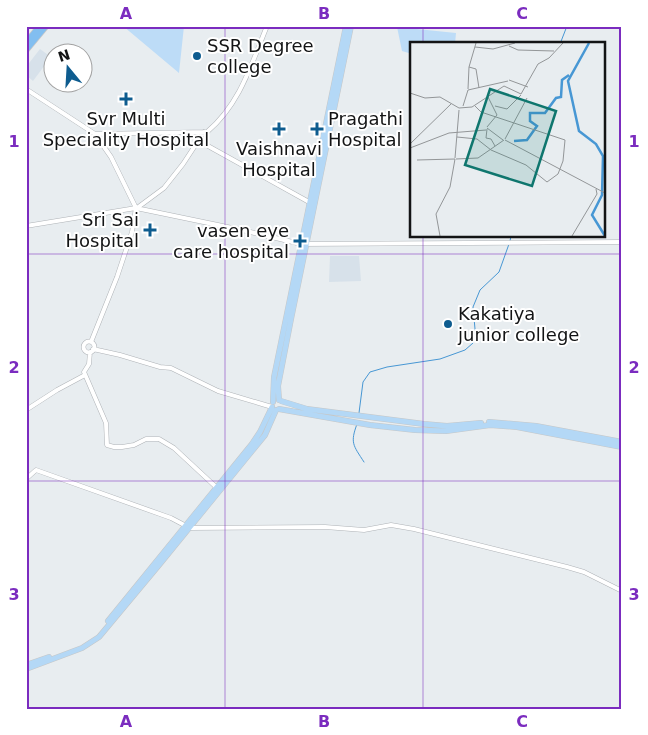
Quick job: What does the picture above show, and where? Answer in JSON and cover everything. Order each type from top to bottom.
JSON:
[{"type":"highway","points":[[26,43],[40,26]]},
{"type":"highway","points":[[26,50],[46,26]]},
{"type":"main road","points":[[275,407],[282,406],[278,386],[310,202],[346,26]]},
{"type":"main road","points":[[26,669],[82,648],[99,637],[252,444],[275,407],[274,377],[351,26]]},
{"type":"main road","points":[[26,665],[63,653],[84,644],[93,637],[265,435],[275,407],[275,400],[308,409],[437,426],[484,422],[522,424],[620,442]]},
{"type":"main road","points":[[275,407],[343,421],[415,430],[441,431],[479,426],[509,426],[622,447]]},
{"type":"street","points":[[95,134],[204,132],[214,126],[234,103],[267,26]]},
{"type":"street","points":[[26,89],[95,134],[112,157],[136,208],[132,232],[117,277],[91,342]]},
{"type":"street","points":[[136,208],[164,188],[204,132]]},
{"type":"street","points":[[199,141],[310,202]]},
{"type":"street","points":[[26,226],[136,208],[304,244],[539,241],[622,242]]},
{"type":"street","points":[[91,342],[86,342],[83,346],[85,351],[120,355],[160,368],[171,368],[218,391],[275,407]]},
{"type":"street","points":[[91,342],[94,344],[89,364],[84,372],[106,423],[107,446],[122,447],[134,445],[146,439],[159,438],[174,448],[216,487]]},
{"type":"street","points":[[26,410],[57,390],[86,375]]},
{"type":"street","points":[[26,479],[36,470],[171,518],[188,527],[364,530],[391,525],[423,531],[584,572],[622,591]]},
{"type":"shaded area","points":[[123,26],[184,26],[179,73]]},
{"type":"shaded area","points":[[397,27],[456,33],[455,42],[410,42],[410,53],[402,51]]},
{"type":"shaded area","points":[[40,49],[42,50],[42,69],[33,81],[26,75],[26,67]]},
{"type":"shaded area","points":[[330,256],[359,256],[361,281],[329,282]]},
{"type":"waterway","points":[[561,42],[567,26]]},
{"type":"waterway","points":[[359,413],[363,382],[370,372],[387,367],[440,359],[465,350],[473,343],[475,329],[473,307],[480,290],[499,272],[509,244]]},
{"type":"waterway","points":[[357,424],[353,440],[357,452],[364,462]]},
{"type":"place","name":"SSR Degree college","points":[[197,56]]},
{"type":"place","name":"Svr Multi Speciality Hospital","points":[[126,99]]},
{"type":"place","name":"Vaishnavi Hospital","points":[[279,129]]},
{"type":"place","name":"Pragathi Hospital","points":[[317,129]]},
{"type":"place","name":"Sri Sai Hospital","points":[[150,230]]},
{"type":"place","name":"vasen eye care hospital","points":[[300,241]]},
{"type":"place","name":"Kakatiya junior college","points":[[448,324]]}]
